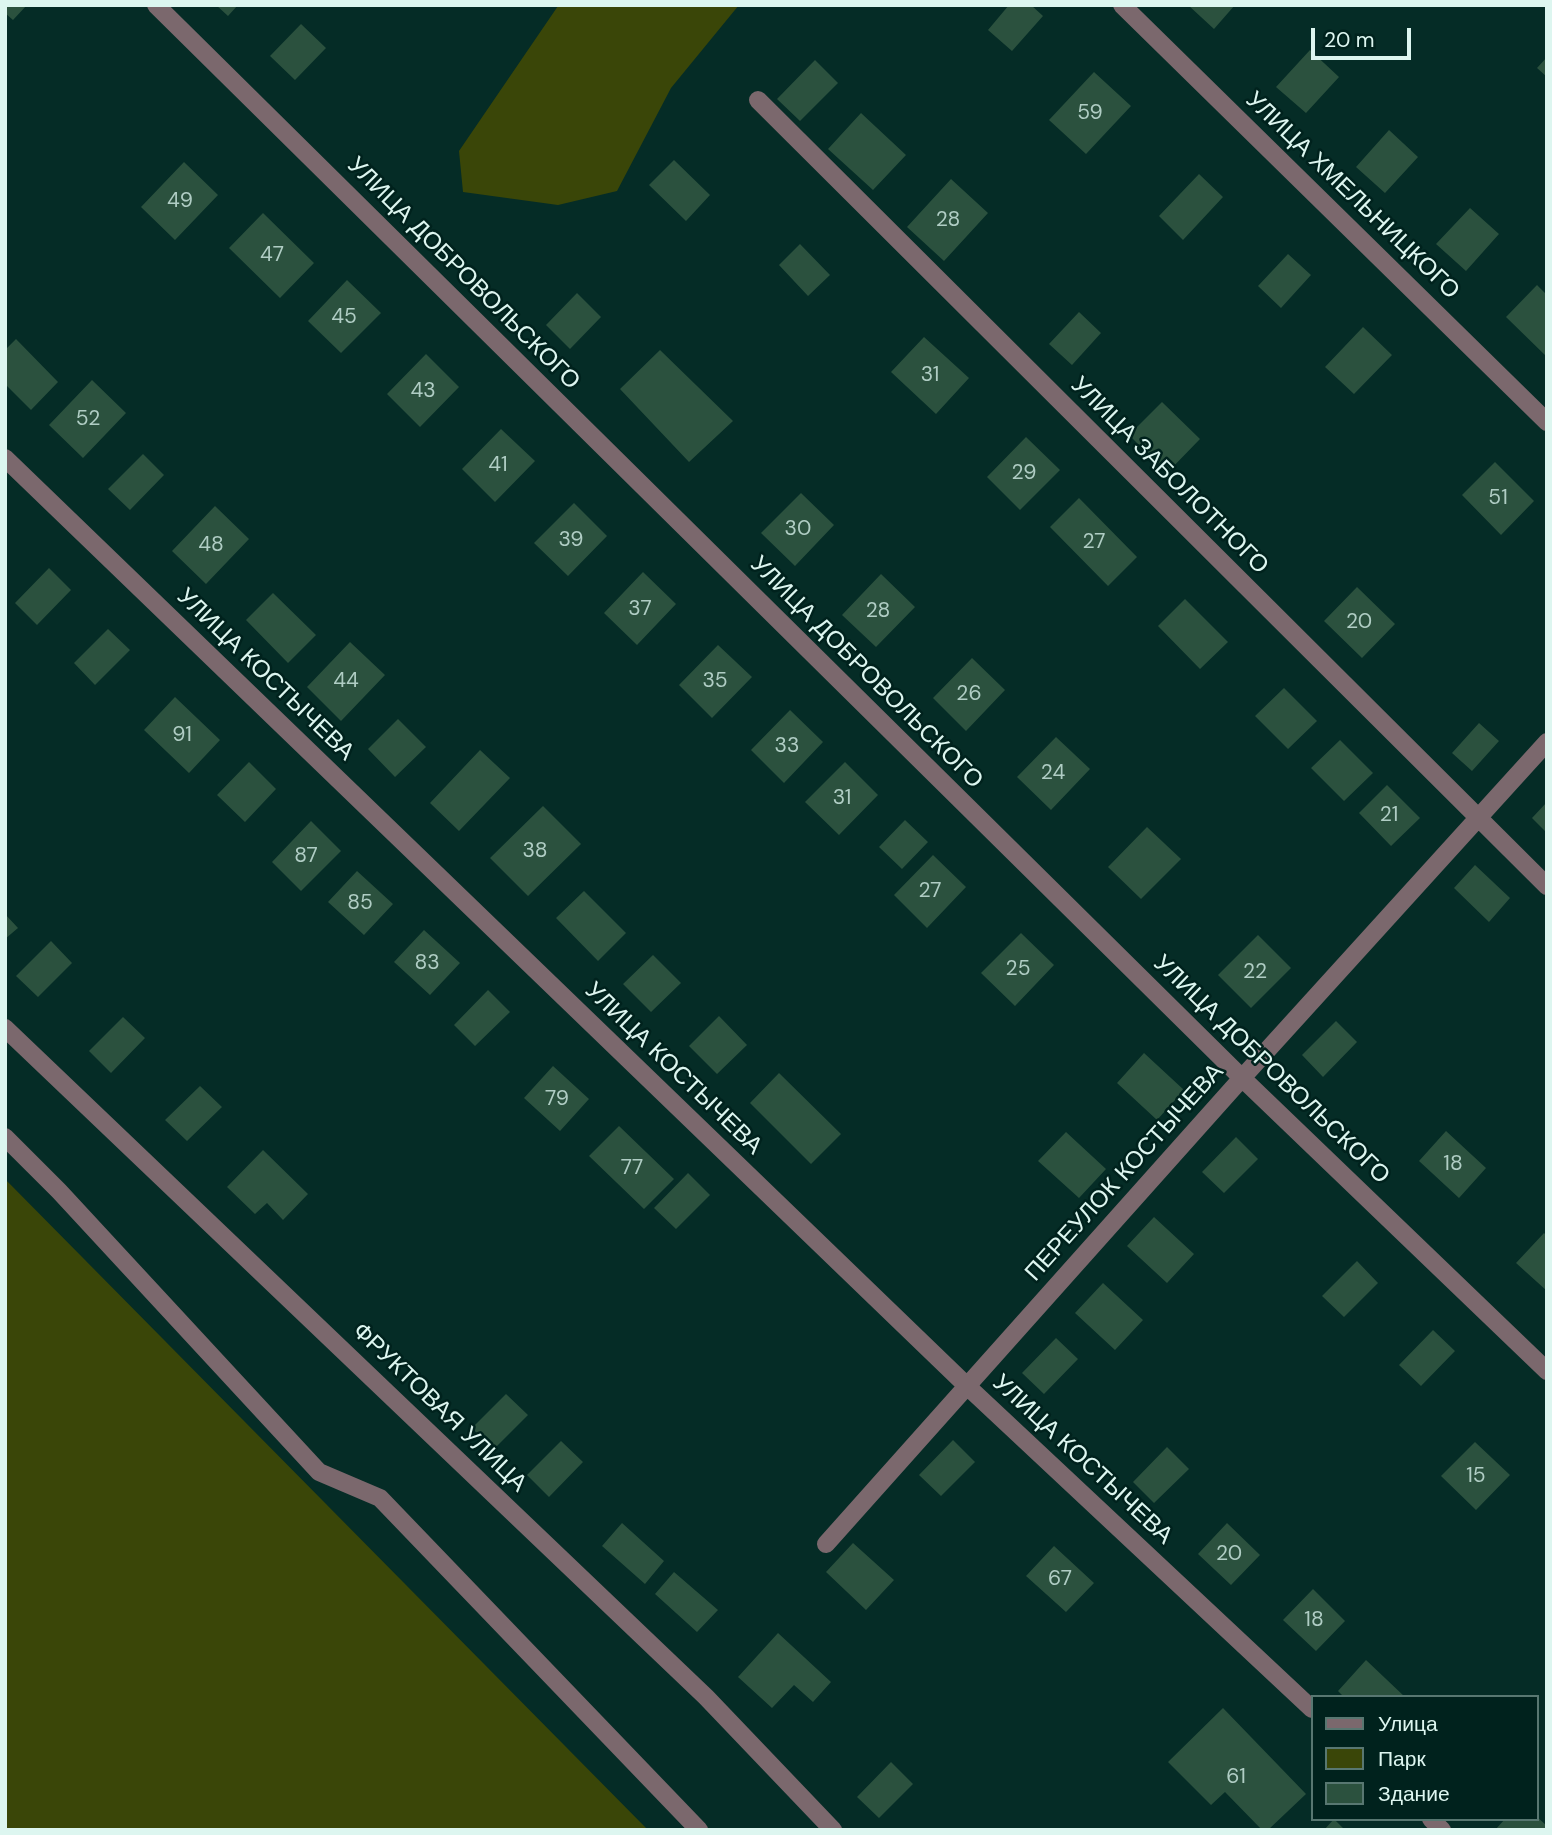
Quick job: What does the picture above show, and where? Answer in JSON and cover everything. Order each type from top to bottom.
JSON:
[{"type":"street","name":"УЛИЦА ДОБРОВОЛЬСКОГО","points":[[156,5],[1242,1078],[1547,1371]]},
{"type":"street","name":"УЛИЦА ХМЕЛЬНИЦКОГО","points":[[1122,5],[1547,422]]},
{"type":"street","name":"УЛИЦА ЗАБОЛОТНОГО","points":[[758,100],[1547,886]]},
{"type":"street","name":"УЛИЦА КОСТЫЧЕВА","points":[[5,458],[967,1386],[1310,1707]]},
{"type":"street","name":"ПЕРЕУЛОК КОСТЫЧЕВА","points":[[825,1544],[1242,1078],[1547,743]]},
{"type":"street","name":"ФРУКТОВАЯ УЛИЦА","points":[[5,1028],[706,1697],[833,1830]]},
{"type":"street","points":[[5,1138],[59,1191],[319,1472],[380,1497],[699,1830]]},
{"type":"green space","points":[[739,5],[671,88],[617,191],[558,205],[463,192],[459,151],[558,6]]},
{"type":"green space","points":[[5,1179],[648,1830],[5,1830]]},
{"type":"building","points":[[5,5],[27,5],[13,20],[5,13]]},
{"type":"building","points":[[216,5],[238,5],[228,16]]},
{"type":"building","points":[[1009,5],[1031,5],[1043,16],[1012,51],[988,30]]},
{"type":"building","points":[[1188,5],[1235,5],[1214,29]]},
{"type":"building","points":[[301,24],[326,48],[295,80],[270,56]]},
{"type":"building","points":[[1310,50],[1339,77],[1306,113],[1276,87]]},
{"type":"building","points":[[1547,57],[1547,77],[1537,68]]},
{"type":"building","points":[[815,60],[838,83],[800,121],[777,99]]},
{"type":"building","points":[[1094,72],[1131,106],[1086,154],[1049,120]]},
{"type":"building","points":[[861,113],[906,155],[873,190],[828,149]]},
{"type":"building","points":[[1389,130],[1418,157],[1385,193],[1356,167]]},
{"type":"building","points":[[674,160],[710,195],[686,221],[649,185]]},
{"type":"building","points":[[184,162],[218,195],[175,240],[141,207]]},
{"type":"building","points":[[1199,174],[1223,197],[1183,240],[1159,216]]},
{"type":"building","points":[[951,179],[988,213],[944,261],[907,227]]},
{"type":"building","points":[[1470,208],[1499,234],[1466,271],[1436,244]]},
{"type":"building","points":[[263,213],[314,263],[280,298],[229,248]]},
{"type":"building","points":[[800,244],[830,275],[808,296],[779,265]]},
{"type":"building","points":[[1288,254],[1311,275],[1281,308],[1258,286]]},
{"type":"building","points":[[347,280],[381,313],[341,353],[308,321]]},
{"type":"building","points":[[1537,285],[1547,295],[1547,357],[1506,317]]},
{"type":"building","points":[[577,293],[601,317],[570,349],[546,325]]},
{"type":"building","points":[[1079,312],[1101,333],[1072,365],[1049,344]]},
{"type":"building","points":[[1363,327],[1392,355],[1354,394],[1325,367]]},
{"type":"building","points":[[924,337],[969,378],[936,414],[891,372]]},
{"type":"building","points":[[16,339],[58,382],[31,410],[5,384],[5,350]]},
{"type":"building","points":[[660,350],[733,421],[689,462],[620,389]]},
{"type":"building","points":[[426,354],[459,387],[420,427],[387,394]]},
{"type":"building","points":[[92,380],[126,413],[83,458],[49,425]]},
{"type":"building","points":[[1162,402],[1200,439],[1167,473],[1129,435]]},
{"type":"building","points":[[501,429],[535,461],[495,502],[462,469]]},
{"type":"building","points":[[1026,437],[1060,470],[1020,510],[987,477]]},
{"type":"building","points":[[143,454],[164,475],[130,510],[108,489]]},
{"type":"building","points":[[1495,462],[1534,501],[1501,535],[1462,495]]},
{"type":"building","points":[[801,493],[834,525],[795,566],[761,533]]},
{"type":"building","points":[[1079,498],[1137,557],[1108,586],[1050,527]]},
{"type":"building","points":[[574,503],[607,536],[568,576],[534,543]]},
{"type":"building","points":[[215,506],[249,539],[206,584],[172,551]]},
{"type":"building","points":[[49,568],[71,590],[37,625],[15,603]]},
{"type":"building","points":[[643,572],[676,604],[637,645],[604,613]]},
{"type":"building","points":[[881,574],[915,607],[876,647],[842,615]]},
{"type":"building","points":[[1357,587],[1395,624],[1362,658],[1324,621]]},
{"type":"building","points":[[273,593],[316,635],[288,663],[246,620]]},
{"type":"building","points":[[1185,599],[1228,642],[1200,669],[1158,626]]},
{"type":"building","points":[[108,629],[130,650],[95,685],[74,663]]},
{"type":"building","points":[[350,642],[385,675],[341,721],[307,687]]},
{"type":"building","points":[[718,645],[752,677],[712,718],[679,685]]},
{"type":"building","points":[[972,658],[1005,690],[966,731],[933,698]]},
{"type":"building","points":[[1284,688],[1317,721],[1288,749],[1255,716]]},
{"type":"building","points":[[175,697],[220,740],[189,773],[144,730]]},
{"type":"building","points":[[790,710],[823,742],[784,783],[751,750]]},
{"type":"building","points":[[398,719],[426,747],[395,777],[368,749]]},
{"type":"building","points":[[1479,723],[1499,741],[1472,771],[1452,753]]},
{"type":"building","points":[[1056,737],[1090,769],[1051,810],[1017,777]]},
{"type":"building","points":[[1340,740],[1373,773],[1344,801],[1311,768]]},
{"type":"building","points":[[480,750],[510,778],[459,831],[430,803]]},
{"type":"building","points":[[249,762],[276,789],[245,822],[217,795]]},
{"type":"building","points":[[845,762],[878,795],[839,835],[805,802]]},
{"type":"building","points":[[1387,785],[1420,818],[1391,846],[1359,813]]},
{"type":"building","points":[[1547,802],[1547,833],[1532,818]]},
{"type":"building","points":[[543,806],[581,844],[528,896],[490,858]]},
{"type":"building","points":[[905,820],[928,842],[902,869],[879,847]]},
{"type":"building","points":[[311,821],[341,851],[301,891],[272,862]]},
{"type":"building","points":[[1147,827],[1181,859],[1141,899],[1108,867]]},
{"type":"building","points":[[933,855],[966,887],[927,928],[894,895]]},
{"type":"building","points":[[1475,865],[1510,898],[1489,922],[1454,888]]},
{"type":"building","points":[[357,871],[393,904],[364,935],[328,902]]},
{"type":"building","points":[[584,891],[626,933],[598,961],[556,918]]},
{"type":"building","points":[[5,914],[18,928],[5,939]]},
{"type":"building","points":[[424,930],[460,963],[430,995],[394,962]]},
{"type":"building","points":[[1021,933],[1054,965],[1015,1006],[981,973]]},
{"type":"building","points":[[1258,935],[1291,968],[1251,1008],[1218,975]]},
{"type":"building","points":[[51,941],[72,963],[38,997],[16,976]]},
{"type":"building","points":[[653,955],[681,983],[651,1012],[623,984]]},
{"type":"building","points":[[488,990],[510,1012],[475,1046],[454,1025]]},
{"type":"building","points":[[719,1016],[747,1045],[717,1074],[689,1046]]},
{"type":"building","points":[[123,1017],[145,1038],[111,1073],[89,1051]]},
{"type":"building","points":[[1336,1021],[1357,1042],[1323,1077],[1302,1055]]},
{"type":"building","points":[[1144,1053],[1184,1090],[1157,1120],[1117,1083]]},
{"type":"building","points":[[553,1066],[589,1099],[560,1131],[524,1098]]},
{"type":"building","points":[[779,1073],[841,1134],[811,1164],[750,1103]]},
{"type":"building","points":[[200,1086],[222,1107],[187,1141],[165,1120]]},
{"type":"building","points":[[619,1126],[674,1179],[644,1209],[589,1156]]},
{"type":"building","points":[[1446,1131],[1486,1168],[1459,1198],[1419,1161]]},
{"type":"building","points":[[1066,1132],[1106,1169],[1079,1198],[1038,1161]]},
{"type":"building","points":[[1236,1137],[1258,1159],[1224,1193],[1202,1172]]},
{"type":"building","points":[[263,1150],[308,1194],[283,1220],[267,1203],[255,1214],[227,1187]]},
{"type":"building","points":[[688,1173],[710,1195],[676,1229],[654,1208]]},
{"type":"building","points":[[1154,1217],[1194,1254],[1167,1283],[1127,1246]]},
{"type":"building","points":[[1544,1233],[1547,1236],[1547,1291],[1516,1263]]},
{"type":"building","points":[[1357,1261],[1378,1283],[1344,1317],[1322,1296]]},
{"type":"building","points":[[1103,1283],[1143,1320],[1115,1350],[1075,1313]]},
{"type":"building","points":[[1433,1330],[1455,1351],[1421,1386],[1399,1365]]},
{"type":"building","points":[[1056,1338],[1078,1359],[1044,1394],[1022,1373]]},
{"type":"building","points":[[506,1394],[528,1415],[493,1450],[472,1428]]},
{"type":"building","points":[[953,1440],[975,1462],[941,1496],[919,1475]]},
{"type":"building","points":[[561,1441],[583,1462],[549,1497],[527,1475]]},
{"type":"building","points":[[1475,1442],[1510,1475],[1476,1510],[1441,1476]]},
{"type":"building","points":[[1167,1447],[1189,1469],[1154,1503],[1133,1482]]},
{"type":"building","points":[[622,1523],[664,1561],[645,1584],[602,1546]]},
{"type":"building","points":[[1227,1523],[1260,1555],[1231,1585],[1198,1554]]},
{"type":"building","points":[[853,1543],[894,1580],[866,1610],[826,1572]]},
{"type":"building","points":[[1054,1546],[1094,1583],[1066,1612],[1026,1576]]},
{"type":"building","points":[[674,1572],[718,1610],[697,1632],[655,1594]]},
{"type":"building","points":[[1313,1589],[1345,1621],[1316,1651],[1283,1620]]},
{"type":"building","points":[[778,1633],[831,1682],[813,1702],[794,1685],[772,1708],[738,1677]]},
{"type":"building","points":[[1366,1660],[1403,1695],[1342,1695],[1338,1691]]},
{"type":"building","points":[[1223,1708],[1306,1794],[1268,1830],[1262,1830],[1225,1792],[1211,1805],[1168,1762]]},
{"type":"building","points":[[891,1762],[913,1784],[879,1818],[857,1797]]},
{"type":"building","points":[[1538,1818],[1547,1826],[1544,1830],[1495,1830],[1503,1821],[1538,1821]]},
{"type":"building","points":[[1332,1821],[1336,1821],[1345,1830],[1324,1830]]}]
